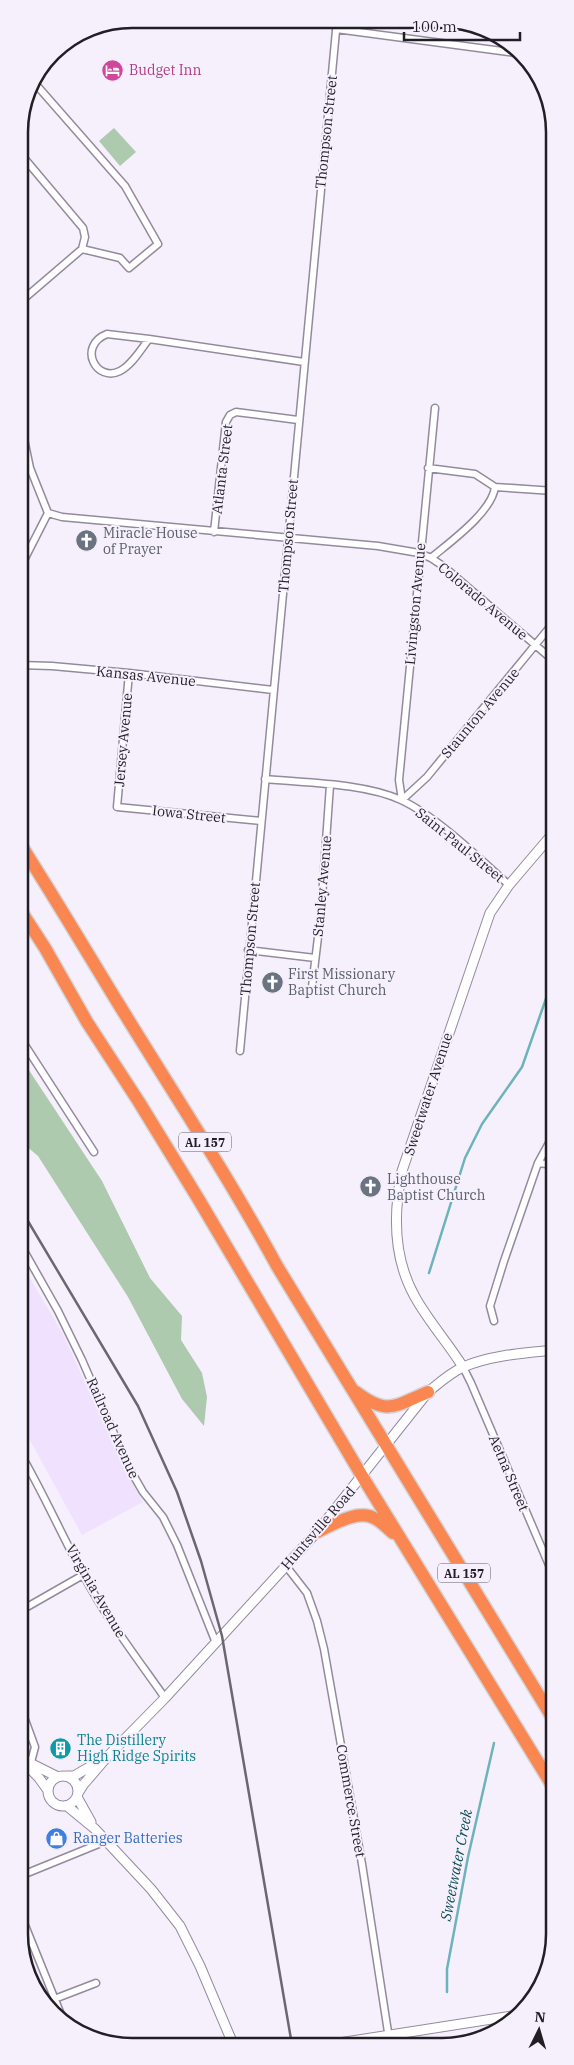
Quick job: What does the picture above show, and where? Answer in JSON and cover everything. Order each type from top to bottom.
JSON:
[{"type":"highway","name":"AL 157","points":[[28,856],[243,1204],[277,1266],[546,1707]]},
{"type":"highway","name":"AL 157","points":[[28,922],[45,948],[86,1022],[194,1192],[362,1476],[546,1775]]},
{"type":"highway","points":[[350,1387],[369,1402],[379,1406],[391,1407],[428,1392]]},
{"type":"highway","points":[[317,1532],[360,1516],[373,1517],[402,1540]]},
{"type":"main road","name":"Sweetwater Avenue","points":[[463,1367],[414,1296],[404,1272],[398,1243],[396,1208],[402,1171],[490,912],[546,841]]},
{"type":"main road","name":"Huntsville Road","points":[[78,1795],[83,1785],[107,1757],[165,1698],[317,1532],[428,1392],[463,1367],[488,1360],[546,1351]]},
{"type":"main road","name":"Huntsville Road","points":[[62,1776],[74,1776],[107,1757]]},
{"type":"main road","points":[[28,1762],[77,1784],[78,1795],[95,1829]]},
{"type":"main road","points":[[28,1765],[47,1789],[49,1798],[54,1805],[67,1806],[95,1829],[151,1888],[180,1926],[200,1966],[230,2038]]},
{"type":"main road","points":[[47,1789],[51,1781],[62,1776]]},
{"type":"main road","points":[[67,1806],[78,1795]]},
{"type":"main road","points":[[398,2038],[503,2018]]},
{"type":"street","points":[[336,30],[508,51]]},
{"type":"street","name":"Thompson Street","points":[[240,1051],[336,30]]},
{"type":"street","points":[[37,86],[124,186],[158,244],[129,268],[120,258],[82,249]]},
{"type":"street","points":[[28,163],[82,228],[86,237],[82,249],[28,295]]},
{"type":"street","points":[[149,339],[119,372],[106,373],[100,370],[92,360],[92,346],[107,334],[149,339],[304,362]]},
{"type":"street","name":"Livingston Avenue","points":[[402,800],[399,780],[419,553],[435,408]]},
{"type":"street","name":"Atlanta Street","points":[[214,532],[226,422],[230,415],[236,412],[298,420]]},
{"type":"street","points":[[28,458],[48,513],[28,552]]},
{"type":"street","points":[[428,468],[475,474],[495,486],[546,490]]},
{"type":"street","points":[[431,558],[465,530],[492,500],[495,486]]},
{"type":"street","name":"Colorado Avenue","points":[[48,513],[62,518],[378,546],[419,553],[443,566],[546,654]]},
{"type":"street","name":"Staunton Avenue","points":[[402,800],[427,777],[546,633]]},
{"type":"street","name":"Kansas Avenue","points":[[28,665],[129,673],[273,690]]},
{"type":"street","name":"Jersey Avenue","points":[[117,807],[129,673]]},
{"type":"street","name":"Saint Paul Street","points":[[265,780],[330,785],[379,792],[402,800],[437,823],[510,885]]},
{"type":"street","name":"Stanley Avenue","points":[[312,987],[330,785]]},
{"type":"street","name":"Iowa Street","points":[[117,807],[261,822]]},
{"type":"street","points":[[248,950],[316,958]]},
{"type":"street","points":[[28,1050],[94,1152]]},
{"type":"street","points":[[494,1320],[490,1306],[538,1163],[546,1148]]},
{"type":"street","points":[[538,1163],[546,1164]]},
{"type":"street","name":"Railroad Avenue","points":[[28,1257],[82,1360],[128,1466],[144,1492],[163,1517],[177,1545],[216,1643]]},
{"type":"street","name":"Aetna Street","points":[[463,1367],[546,1558]]},
{"type":"street","name":"Virginia Avenue","points":[[28,1467],[51,1508],[83,1575],[129,1647],[165,1698]]},
{"type":"street","name":"Commerce Street","points":[[286,1566],[307,1594],[317,1621],[324,1649],[362,1864],[388,2038]]},
{"type":"street","points":[[28,1606],[83,1575]]},
{"type":"street","points":[[28,1728],[35,1747],[28,1755]]},
{"type":"street","points":[[28,1873],[106,1841]]},
{"type":"street","points":[[28,1933],[57,2006]]},
{"type":"street","points":[[54,1999],[96,1983]]},
{"type":"shaded area","points":[[28,1275],[62,1332],[126,1472],[143,1502],[82,1535],[28,1437]]},
{"type":"green space","points":[[114,128],[136,152],[120,166],[99,141]]},
{"type":"green space","points":[[28,1069],[102,1181],[150,1278],[182,1316],[181,1340],[202,1373],[207,1397],[204,1426],[182,1399],[128,1297],[38,1156],[28,1148]]},
{"type":"waterway","name":"Sweetwater Creek","points":[[429,1273],[465,1158],[482,1124],[522,1067],[546,999]]},
{"type":"waterway","name":"Sweetwater Creek","points":[[447,1992],[447,1969],[468,1857],[494,1743]]},
{"type":"railway","points":[[28,1221],[138,1406],[177,1492],[201,1561],[222,1636],[291,2038]]},
{"type":"place","name":"Budget Inn","points":[[113,70]]},
{"type":"place","name":"Miracle House of Prayer","points":[[87,541]]},
{"type":"place","name":"First Missionary Baptist Church","points":[[272,982]]},
{"type":"place","name":"Lighthouse Baptist Church","points":[[371,1187]]},
{"type":"place","name":"The Distillery High Ridge Spirits","points":[[61,1748]]},
{"type":"place","name":"Ranger Batteries","points":[[57,1838]]}]
